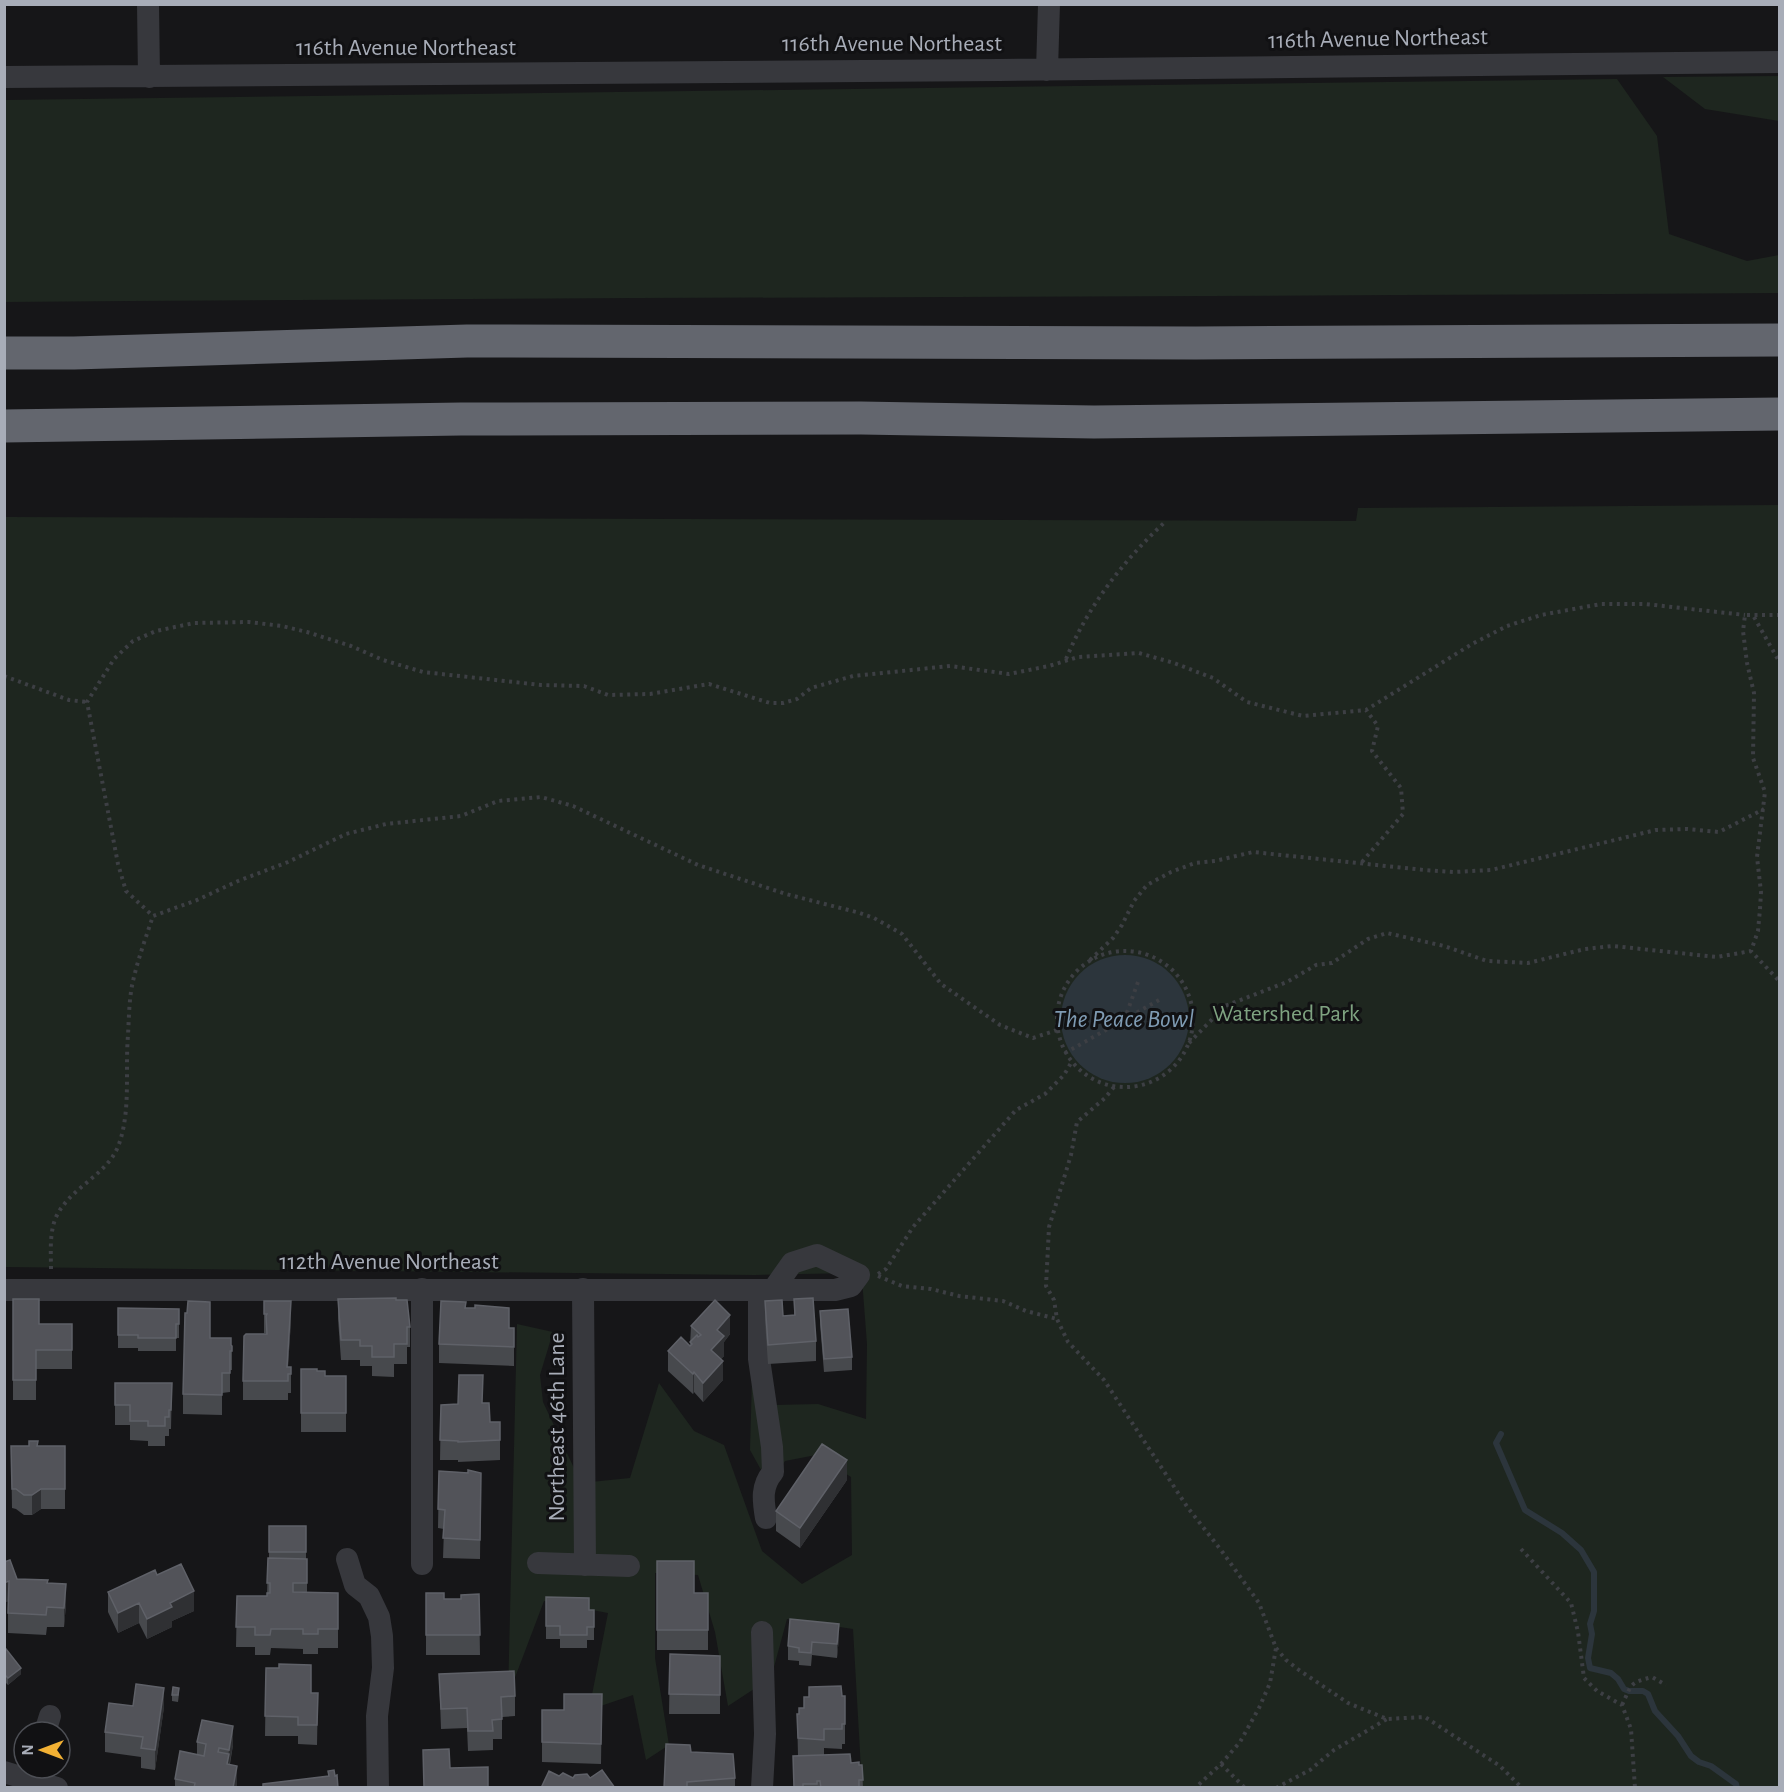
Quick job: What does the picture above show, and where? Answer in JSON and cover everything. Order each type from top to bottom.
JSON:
[{"type":"highway","points":[[4,352],[74,353],[467,341],[1196,343],[1779,340]]},
{"type":"highway","points":[[4,426],[460,419],[861,418],[1094,422],[1779,414]]},
{"type":"street","points":[[148,4],[149,77]]},
{"type":"street","points":[[1047,70],[1049,4]]},
{"type":"street","name":"116th Avenue Northeast","points":[[4,77],[1047,70],[1779,62]]},
{"type":"street","points":[[422,1289],[422,1564]]},
{"type":"street","name":"Northeast 46th Lane","points":[[583,1289],[585,1565]]},
{"type":"street","name":"112th Avenue Northeast","points":[[4,1290],[766,1290],[759,1359],[772,1446],[773,1472],[765,1481],[766,1518]]},
{"type":"street","points":[[347,1559],[356,1585],[369,1596],[379,1617],[383,1668],[377,1716],[378,1788]]},
{"type":"street","points":[[538,1563],[629,1566]]},
{"type":"street","points":[[762,1632],[765,1734],[762,1788]]},
{"type":"street","points":[[44,1780],[57,1788]]},
{"type":"path","points":[[1066,660],[1080,629],[1108,583],[1165,522]]},
{"type":"path","points":[[153,916],[126,891],[118,864],[87,702],[114,659],[133,641],[156,632],[194,623],[249,622],[282,626],[351,646],[382,660],[423,672],[541,685],[584,686],[609,695],[650,694],[709,684],[770,703],[783,703],[797,699],[811,688],[853,676],[950,666],[1009,674],[1049,666],[1078,657],[1139,653],[1213,678],[1247,702],[1303,716],[1366,710],[1472,644],[1507,626],[1541,615],[1601,604],[1645,604],[1754,616],[1779,615]]},
{"type":"path","points":[[1745,615],[1743,631],[1754,693],[1753,758],[1766,792],[1757,857],[1761,892],[1758,931],[1751,951]]},
{"type":"path","points":[[1754,616],[1779,663]]},
{"type":"path","points":[[4,676],[69,700],[87,702]]},
{"type":"path","points":[[1361,863],[1403,814],[1401,788],[1372,751],[1378,726],[1366,710]]},
{"type":"path","points":[[153,916],[288,862],[346,834],[386,824],[461,816],[498,801],[541,798],[573,806],[698,865],[786,894],[874,918],[902,934],[941,984],[1000,1025],[1032,1038],[1057,1030]]},
{"type":"path","points":[[1090,960],[1108,953],[1126,951],[1145,954],[1161,961],[1176,973],[1186,989],[1192,1006],[1193,1025],[1189,1043],[1180,1060],[1167,1073],[1151,1083],[1133,1088],[1114,1087],[1090,1079],[1071,1062],[1065,1053],[1057,1030],[1057,1009],[1063,990],[1075,972],[1113,938],[1134,901],[1147,885],[1171,872],[1195,863],[1253,852],[1454,872],[1491,870],[1656,830],[1687,829],[1719,832],[1764,809]]},
{"type":"path","points":[[51,1269],[52,1231],[57,1215],[67,1202],[114,1157],[124,1126],[133,982],[153,916]]},
{"type":"path","points":[[1189,1043],[1225,1006],[1287,982],[1316,965],[1332,963],[1368,939],[1387,933],[1444,946],[1487,961],[1527,963],[1585,949],[1613,946],[1717,957],[1751,951]]},
{"type":"path","points":[[1751,951],[1779,982]]},
{"type":"path","points":[[1125,1018],[1138,982]]},
{"type":"path","points":[[1065,1053],[1159,1000]]},
{"type":"path","points":[[1125,1018],[1165,1025]]},
{"type":"path","points":[[1057,1318],[1026,1311],[1003,1301],[902,1286],[876,1274],[886,1269],[913,1227],[1016,1110],[1045,1094],[1064,1075],[1071,1062]]},
{"type":"path","points":[[1114,1087],[1105,1098],[1077,1122],[1071,1155],[1049,1227],[1046,1286],[1054,1300],[1057,1318],[1068,1342],[1104,1380],[1188,1509],[1221,1550],[1259,1604],[1276,1648],[1286,1660],[1348,1703],[1387,1719],[1425,1718],[1500,1766],[1522,1788]]},
{"type":"path","points":[[1521,1549],[1571,1603],[1584,1678],[1597,1690],[1622,1705],[1631,1729],[1635,1788]]},
{"type":"path","points":[[1195,1788],[1221,1764],[1240,1742],[1270,1683],[1276,1648]]},
{"type":"path","points":[[1622,1705],[1630,1686],[1635,1682],[1652,1677],[1666,1685]]},
{"type":"path","points":[[1276,1788],[1310,1770],[1334,1750],[1387,1719]]},
{"type":"path","points":[[1221,1764],[1245,1788]]},
{"type":"green space","points":[[1779,76],[1779,121],[1705,109],[1663,77]]},
{"type":"green space","points":[[1617,79],[1657,136],[1669,234],[1747,261],[1779,255],[1779,293],[5,302],[5,100]]},
{"type":"green space","name":"Watershed Park","points":[[1779,505],[1779,1787],[862,1787],[853,1629],[787,1619],[771,1678],[728,1706],[715,1632],[698,1575],[655,1573],[655,1658],[669,1745],[646,1760],[633,1695],[589,1710],[608,1613],[544,1601],[508,1696],[517,1324],[553,1332],[540,1375],[543,1402],[581,1483],[630,1478],[659,1383],[694,1431],[724,1445],[762,1551],[802,1584],[852,1555],[851,1477],[816,1455],[785,1461],[770,1486],[750,1450],[752,1378],[775,1405],[818,1404],[866,1419],[867,1344],[862,1279],[856,1273],[755,1275],[5,1267],[5,517],[1356,521],[1358,508]]},
{"type":"water","name":"The Peace Bowl","points":[[1125,955],[1149,960],[1170,974],[1184,995],[1189,1019],[1184,1043],[1170,1064],[1149,1078],[1125,1083],[1101,1078],[1080,1064],[1066,1043],[1061,1019],[1066,995],[1080,974],[1101,960]]},
{"type":"building","points":[[396,1298],[396,1300],[407,1300],[410,1327],[407,1327],[407,1344],[394,1344],[394,1357],[372,1357],[372,1346],[360,1346],[360,1340],[341,1340],[338,1299]]},
{"type":"building","points":[[813,1298],[816,1341],[768,1345],[765,1301],[782,1300],[783,1316],[795,1315],[794,1299]]},
{"type":"building","points":[[13,1299],[39,1299],[39,1324],[72,1324],[72,1350],[36,1350],[36,1380],[13,1380]]},
{"type":"building","points":[[715,1300],[730,1315],[717,1330],[724,1336],[711,1350],[723,1361],[703,1383],[694,1372],[693,1374],[668,1351],[681,1337],[690,1346],[692,1344],[690,1342],[697,1335],[698,1337],[701,1335],[691,1326]]},
{"type":"building","points":[[188,1301],[210,1302],[210,1338],[231,1338],[230,1373],[222,1373],[222,1395],[183,1394],[185,1313],[187,1313]]},
{"type":"building","points":[[264,1301],[291,1301],[287,1367],[291,1367],[291,1374],[288,1374],[288,1381],[243,1381],[244,1336],[246,1334],[267,1334],[267,1314],[264,1314]]},
{"type":"building","points":[[441,1301],[466,1302],[465,1308],[475,1308],[475,1305],[509,1308],[509,1328],[514,1328],[514,1347],[439,1344]]},
{"type":"building","points":[[118,1308],[179,1309],[176,1338],[138,1338],[138,1335],[118,1335]]},
{"type":"building","points":[[848,1309],[852,1357],[824,1359],[820,1311]]},
{"type":"building","points":[[301,1369],[325,1371],[325,1376],[346,1376],[346,1413],[301,1413]]},
{"type":"building","points":[[459,1375],[483,1375],[482,1403],[489,1403],[490,1422],[500,1422],[500,1440],[458,1442],[440,1440],[441,1405],[458,1404]]},
{"type":"building","points":[[115,1383],[172,1383],[171,1410],[169,1410],[169,1417],[165,1417],[165,1426],[148,1426],[148,1421],[130,1421],[130,1405],[115,1405]]},
{"type":"building","points":[[29,1441],[38,1441],[37,1446],[65,1446],[65,1489],[41,1489],[32,1495],[24,1495],[12,1489],[11,1446],[29,1446]]},
{"type":"building","points":[[822,1444],[847,1460],[800,1528],[776,1511]]},
{"type":"building","points":[[468,1470],[481,1473],[480,1540],[443,1538],[445,1510],[438,1509],[439,1471],[468,1473]]},
{"type":"building","points":[[269,1526],[306,1526],[306,1552],[269,1552]]},
{"type":"building","points":[[268,1558],[307,1559],[307,1583],[293,1583],[293,1592],[338,1593],[338,1629],[318,1629],[318,1634],[303,1634],[303,1629],[271,1629],[270,1635],[255,1635],[255,1627],[236,1627],[237,1596],[267,1596],[267,1593],[270,1593],[270,1583],[267,1583]]},
{"type":"building","points":[[10,1560],[17,1579],[48,1580],[47,1583],[66,1584],[64,1608],[47,1607],[46,1615],[8,1613],[9,1581],[4,1583],[4,1562]]},
{"type":"building","points":[[657,1561],[694,1561],[694,1593],[708,1593],[708,1630],[657,1630]]},
{"type":"building","points":[[181,1564],[194,1591],[170,1603],[172,1607],[147,1619],[139,1603],[118,1613],[108,1592],[155,1570],[157,1575]]},
{"type":"building","points":[[426,1593],[444,1593],[444,1599],[461,1599],[461,1595],[479,1594],[480,1635],[426,1635]]},
{"type":"building","points":[[546,1597],[589,1598],[589,1610],[594,1610],[594,1627],[587,1627],[587,1635],[560,1635],[560,1626],[546,1626]]},
{"type":"building","points":[[790,1619],[839,1624],[837,1644],[812,1642],[811,1653],[799,1652],[799,1648],[788,1646]]},
{"type":"building","points":[[6,1649],[21,1668],[8,1678],[4,1674],[4,1650]]},
{"type":"building","points":[[670,1654],[720,1656],[720,1695],[669,1694]]},
{"type":"building","points":[[279,1664],[311,1665],[311,1693],[318,1693],[317,1725],[298,1725],[298,1717],[265,1716],[266,1668],[279,1668]]},
{"type":"building","points":[[514,1671],[515,1696],[501,1697],[502,1719],[492,1720],[493,1731],[468,1731],[467,1708],[441,1709],[439,1674]]},
{"type":"building","points":[[136,1684],[164,1688],[155,1750],[141,1748],[143,1737],[105,1732],[109,1703],[133,1706]]},
{"type":"building","points":[[841,1686],[842,1696],[845,1696],[845,1724],[842,1724],[842,1729],[824,1729],[824,1740],[798,1738],[797,1714],[799,1714],[799,1708],[804,1708],[804,1697],[809,1697],[809,1687]]},
{"type":"building","points":[[173,1687],[179,1688],[178,1695],[172,1695]]},
{"type":"building","points":[[564,1694],[602,1694],[601,1744],[542,1742],[542,1710],[564,1710]]},
{"type":"building","points":[[202,1720],[233,1726],[229,1750],[219,1748],[218,1752],[229,1754],[227,1764],[237,1766],[233,1788],[194,1788],[195,1783],[175,1779],[180,1751],[204,1756],[206,1744],[197,1742]]},
{"type":"building","points":[[666,1744],[690,1745],[691,1752],[733,1754],[735,1778],[687,1782],[687,1788],[664,1788]]},
{"type":"building","points":[[449,1749],[450,1768],[488,1767],[488,1788],[424,1788],[423,1750]]},
{"type":"building","points":[[850,1754],[851,1763],[859,1762],[859,1765],[862,1765],[863,1780],[859,1780],[859,1788],[821,1788],[820,1781],[817,1781],[817,1784],[803,1784],[803,1788],[794,1788],[793,1756]]},
{"type":"building","points":[[334,1770],[335,1776],[337,1775],[338,1788],[263,1788],[263,1784],[329,1776],[328,1771]]},
{"type":"building","points":[[602,1770],[615,1788],[541,1788],[549,1771],[559,1776],[563,1773],[573,1778],[575,1775],[587,1774],[590,1778]]},
{"type":"waterway","points":[[1501,1434],[1496,1443],[1525,1510],[1562,1533],[1581,1550],[1594,1572],[1594,1611],[1590,1624],[1592,1634],[1588,1658],[1590,1668],[1611,1673],[1624,1689],[1643,1691],[1648,1694],[1655,1711],[1678,1736],[1691,1756],[1711,1766],[1736,1784],[1737,1788]]}]
